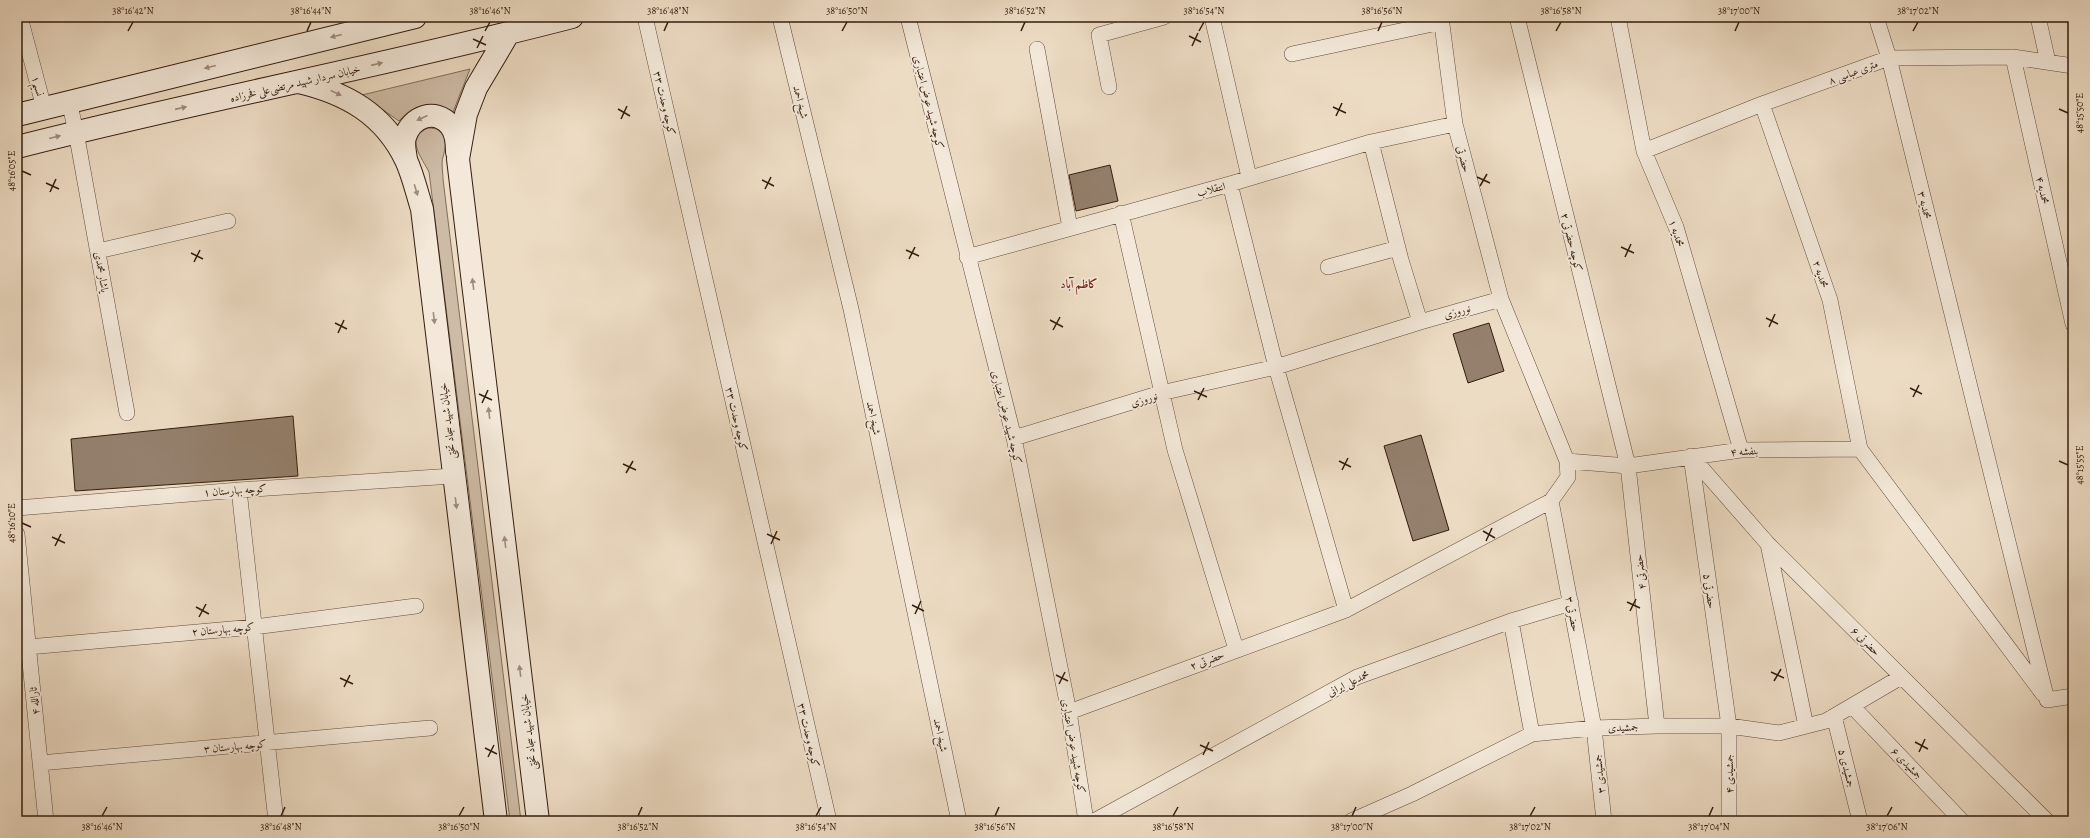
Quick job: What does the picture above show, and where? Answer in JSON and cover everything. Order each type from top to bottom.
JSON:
[{"type":"main road","points":[[17,114],[415,17]]},
{"type":"main road","name":"خیابان سردار شهید مرتضی‌علی فخرزاده","points":[[17,147],[76,132],[508,34],[572,17]]},
{"type":"main road","name":"خیابان شهید سجاد تختی","points":[[508,34],[476,88],[466,114],[458,159],[538,821]]},
{"type":"main road","name":"خیابان شهید سجاد تختی","points":[[299,82],[327,89],[353,101],[387,129],[406,159],[422,209],[453,476],[496,821]]},
{"type":"main road","points":[[406,159],[404,138],[412,124],[421,117],[431,115],[439,117],[451,126],[456,138],[458,159]]},
{"type":"street","name":"نسیم۱","points":[[20,17],[44,108]]},
{"type":"street","name":"کوچه وحدت ۳۳","points":[[645,17],[829,821]]},
{"type":"street","name":"شیخ احمد","points":[[780,17],[851,308],[959,821]]},
{"type":"street","name":"کوچه شهید عوض اعتباری","points":[[908,17],[967,257],[1014,438],[1069,712],[1086,821]]},
{"type":"street","points":[[1109,87],[1099,35],[1164,17]]},
{"type":"street","points":[[1212,17],[1249,177]]},
{"type":"street","name":"کوچه حضرتی ۲","points":[[1517,17],[1628,466]]},
{"type":"street","name":"محمدیه ۱","points":[[1618,17],[1644,151],[1676,227],[1741,450]]},
{"type":"street","name":"محمدیه ۳","points":[[1876,17],[1889,58],[2047,700]]},
{"type":"street","points":[[2038,17],[2048,62]]},
{"type":"street","points":[[1292,54],[1441,20]]},
{"type":"street","name":"حضرتی","points":[[1441,20],[1455,124],[1501,299],[1567,461]]},
{"type":"street","points":[[1037,49],[1070,228]]},
{"type":"street","name":"۸ متری عباسی","points":[[1644,151],[1762,104],[1889,58],[2013,57],[2073,66]]},
{"type":"street","name":"محمدیه ۴","points":[[2013,57],[2073,324]]},
{"type":"street","name":"یاشار محمدی","points":[[69,101],[98,250],[127,413]]},
{"type":"street","name":"محمدیه ۲","points":[[1762,104],[1830,300],[1860,449]]},
{"type":"street","name":"انتقلاب","points":[[967,257],[1121,213],[1230,184],[1249,177],[1371,142],[1455,124]]},
{"type":"street","points":[[1371,142],[1398,248],[1420,322]]},
{"type":"street","points":[[1230,184],[1276,367],[1346,610]]},
{"type":"street","points":[[1121,213],[1161,393],[1196,522],[1236,649]]},
{"type":"street","points":[[98,250],[228,221]]},
{"type":"street","points":[[1328,267],[1398,248]]},
{"type":"street","name":"نوروزی","points":[[1014,438],[1161,393],[1276,367],[1420,322],[1501,299]]},
{"type":"street","points":[[1860,449],[2047,700],[2073,696]]},
{"type":"street","name":"بنفشه ۴","points":[[1567,461],[1628,466],[1741,450],[1860,449]]},
{"type":"street","name":"حضرتی ۶","points":[[1691,456],[1768,544],[2047,821]]},
{"type":"street","name":"حضرتی ۵","points":[[1691,456],[1729,726]]},
{"type":"street","points":[[1551,501],[1568,477],[1567,461]]},
{"type":"street","name":"حضرتی ۴","points":[[1628,466],[1657,726]]},
{"type":"street","name":"کوچه بهارستان ۱","points":[[17,508],[239,490],[453,476]]},
{"type":"street","points":[[239,490],[276,821]]},
{"type":"street","name":"حضرتی ۲","points":[[1069,712],[1236,649],[1346,610],[1551,501]]},
{"type":"street","name":"حضرتی ۳","points":[[1551,501],[1594,728]]},
{"type":"street","name":"ثارالله ۴","points":[[17,534],[46,821]]},
{"type":"street","points":[[1768,544],[1806,726]]},
{"type":"street","name":"محمدعلی ایرانی","points":[[1094,821],[1357,677],[1511,621],[1571,603]]},
{"type":"street","name":"کوچه بهارستان ۲","points":[[28,647],[254,627],[416,606]]},
{"type":"street","points":[[1511,621],[1532,734]]},
{"type":"street","name":"جمشیدی","points":[[1352,821],[1412,794],[1532,734],[1594,728],[1657,726],[1729,726],[1779,733],[1826,721],[1901,676]]},
{"type":"street","name":"جمشیدی ۶","points":[[1852,706],[1962,821]]},
{"type":"street","name":"جمشیدی ۵","points":[[1834,716],[1860,821]]},
{"type":"street","name":"جمشیدی ۴","points":[[1729,726],[1729,821]]},
{"type":"street","name":"کوچه بهارستان ۳","points":[[40,763],[430,728]]},
{"type":"street","name":"جمشیدی ۳","points":[[1594,728],[1604,821]]},
{"type":"shaded area","points":[[470,69],[453,112],[430,106],[417,107],[411,110],[399,121],[362,95]]},
{"type":"shaded area","points":[[428,128],[440,130],[446,141],[442,162],[443,179],[521,821],[510,821],[429,172],[419,154],[416,142],[417,137],[421,132]]},
{"type":"building","points":[[1110,165],[1118,201],[1076,211],[1069,175]]},
{"type":"building","points":[[1489,323],[1504,371],[1468,383],[1453,334]]},
{"type":"building","points":[[293,416],[298,476],[75,491],[71,439]]},
{"type":"building","points":[[1421,435],[1449,530],[1413,541],[1384,446]]},
{"type":"district","name":"کاظم آباد","points":[[1079,284]]}]
